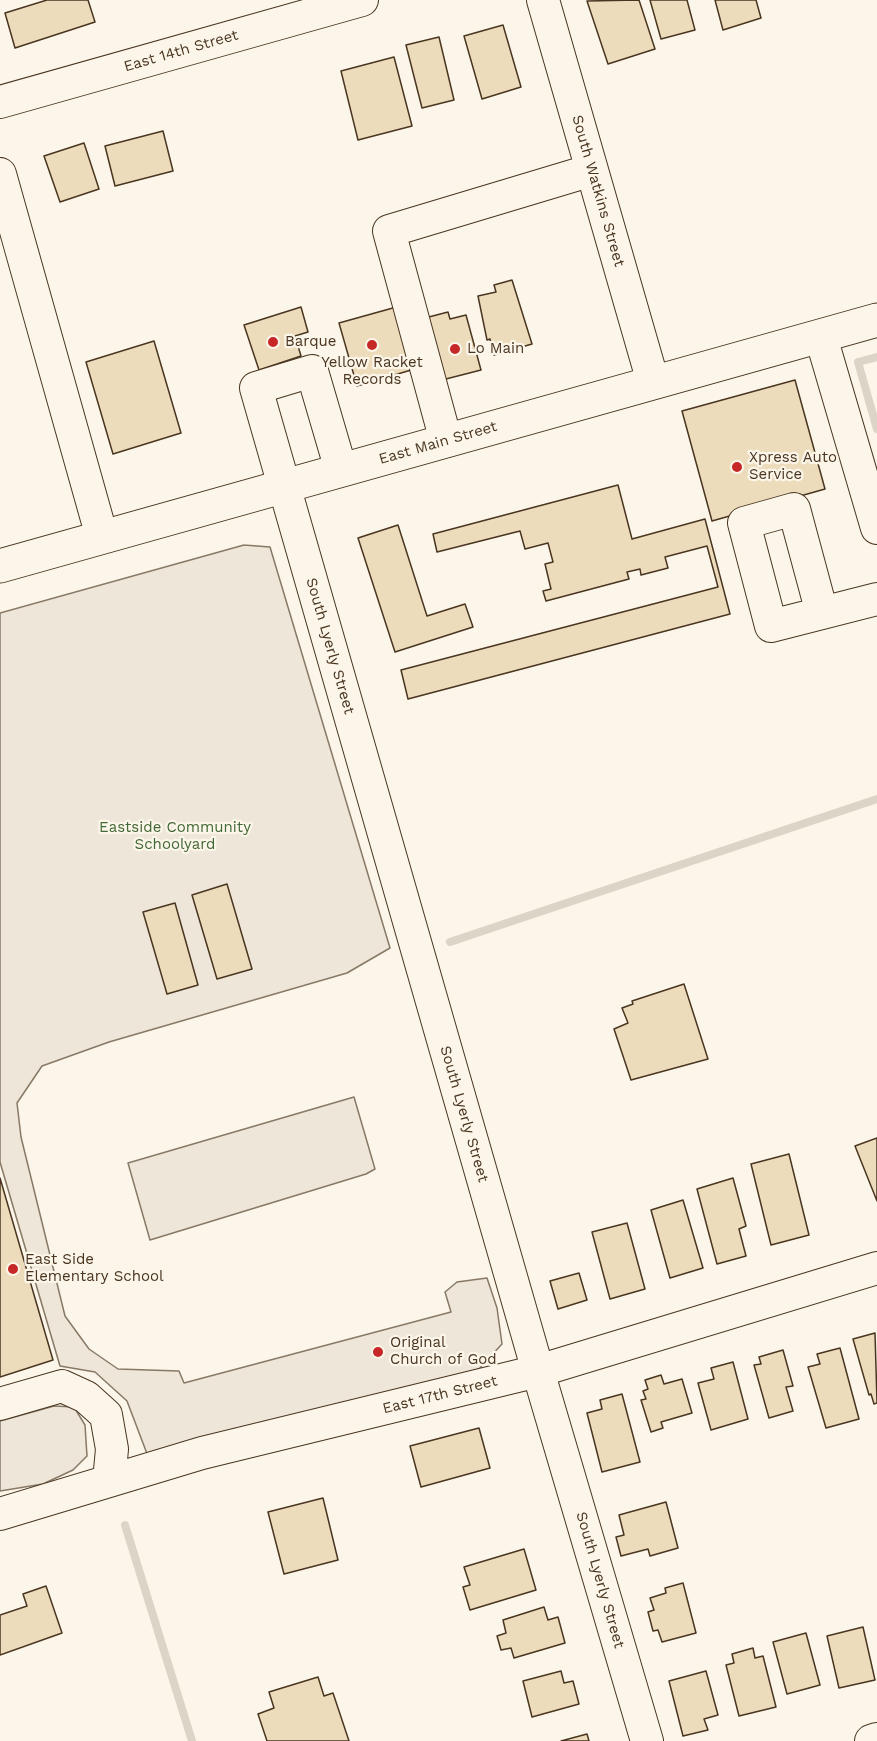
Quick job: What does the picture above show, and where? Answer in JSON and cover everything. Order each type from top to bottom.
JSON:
[{"type":"main road","name":"East Main Street","points":[[0,566],[877,321]]},
{"type":"street","name":"East 14th Street","points":[[0,102],[362,0]]},
{"type":"street","name":"South Watkins Street","points":[[543,0],[653,382]]},
{"type":"street","points":[[446,441],[389,231],[592,170]]},
{"type":"street","points":[[0,174],[102,537]]},
{"type":"street","points":[[820,337],[877,528]]},
{"type":"street","name":"South Lyerly Street","points":[[341,470],[312,371],[256,388],[538,1371],[647,1741]]},
{"type":"street","points":[[822,613],[877,599]]},
{"type":"street","name":"East 17th Street","points":[[0,1514],[202,1453],[538,1371],[877,1268]]},
{"type":"street","points":[[0,1404],[62,1386],[86,1397],[106,1415],[112,1449],[109,1481]]},
{"type":"street","points":[[871,1741],[877,1739]]},
{"type":"green space","name":"Eastside Community Schoolyard","points":[[244,545],[270,547],[390,948],[347,973],[109,1042],[42,1066],[17,1103],[21,1137],[65,1316],[89,1349],[118,1369],[179,1371],[184,1383],[451,1312],[445,1292],[457,1282],[487,1278],[497,1308],[502,1344],[479,1369],[149,1459],[127,1401],[95,1372],[60,1366],[0,1162],[0,613]]},
{"type":"green space","points":[[354,1097],[375,1169],[366,1174],[150,1240],[128,1163]]},
{"type":"green space","points":[[54,1406],[74,1407],[85,1425],[87,1456],[73,1470],[43,1484],[0,1491],[0,1421]]},
{"type":"building","points":[[47,0],[88,0],[95,22],[15,48],[5,13]]},
{"type":"building","points":[[639,0],[655,49],[608,64],[587,1]]},
{"type":"building","points":[[650,0],[687,0],[695,30],[661,39]]},
{"type":"building","points":[[715,0],[756,0],[761,18],[723,30]]},
{"type":"building","points":[[503,25],[521,87],[482,99],[464,36]]},
{"type":"building","points":[[439,37],[454,100],[422,108],[406,45]]},
{"type":"building","points":[[394,57],[412,126],[358,140],[341,71]]},
{"type":"building","points":[[163,131],[173,171],[115,186],[105,146]]},
{"type":"building","points":[[84,143],[99,189],[60,202],[44,156]]},
{"type":"building","points":[[512,280],[532,344],[494,355],[490,339],[487,340],[478,296],[496,292],[494,285]]},
{"type":"building","points":[[400,306],[418,368],[357,386],[339,323]]},
{"type":"building","points":[[301,307],[308,332],[295,336],[301,356],[259,370],[244,325]]},
{"type":"building","points":[[448,312],[450,319],[466,315],[481,370],[442,380],[425,318]]},
{"type":"building","points":[[154,341],[181,433],[113,454],[86,362]]},
{"type":"building","points":[[795,380],[825,489],[712,521],[682,411]]},
{"type":"building","points":[[618,485],[632,539],[705,519],[730,614],[408,699],[401,670],[718,587],[707,546],[665,557],[668,568],[641,575],[640,569],[627,572],[629,579],[546,601],[543,591],[551,589],[545,564],[553,562],[548,543],[525,549],[520,531],[437,552],[433,534]]},
{"type":"building","points":[[398,525],[427,616],[465,604],[473,627],[395,652],[358,538]]},
{"type":"building","points":[[227,884],[252,969],[217,979],[192,895]]},
{"type":"building","points":[[175,903],[198,985],[167,994],[143,912]]},
{"type":"building","points":[[684,984],[708,1059],[631,1080],[614,1029],[628,1023],[622,1008],[633,1004],[632,1001]]},
{"type":"building","points":[[877,1138],[877,1201],[855,1146]]},
{"type":"building","points":[[789,1154],[809,1235],[771,1245],[751,1164]]},
{"type":"building","name":"East Side Elementary School","points":[[0,1178],[53,1360],[0,1377]]},
{"type":"building","points":[[733,1178],[746,1226],[739,1229],[746,1256],[717,1264],[697,1189]]},
{"type":"building","points":[[683,1200],[703,1268],[670,1278],[651,1210]]},
{"type":"building","points":[[627,1223],[645,1289],[610,1299],[592,1232]]},
{"type":"building","points":[[579,1273],[587,1300],[558,1309],[550,1281]]},
{"type":"building","points":[[875,1333],[877,1403],[874,1404],[871,1394],[869,1395],[853,1339]]},
{"type":"building","points":[[840,1348],[859,1419],[826,1428],[808,1367],[820,1364],[817,1354]]},
{"type":"building","points":[[783,1350],[793,1386],[786,1387],[793,1411],[769,1418],[754,1365],[761,1364],[759,1357]]},
{"type":"building","points":[[733,1362],[748,1419],[711,1430],[698,1383],[714,1379],[711,1368]]},
{"type":"building","points":[[661,1375],[664,1384],[682,1379],[692,1413],[661,1422],[663,1428],[651,1432],[641,1400],[646,1399],[643,1391],[648,1389],[645,1380]]},
{"type":"building","points":[[622,1394],[640,1462],[602,1472],[587,1413],[602,1409],[600,1400]]},
{"type":"building","points":[[479,1428],[490,1468],[421,1487],[410,1446]]},
{"type":"building","points":[[323,1498],[338,1560],[284,1574],[268,1512]]},
{"type":"building","points":[[666,1502],[678,1548],[650,1556],[648,1549],[621,1556],[616,1537],[624,1535],[619,1515]]},
{"type":"building","points":[[524,1549],[536,1590],[470,1610],[463,1587],[470,1585],[464,1567]]},
{"type":"building","points":[[683,1583],[696,1633],[662,1642],[658,1630],[653,1631],[648,1612],[654,1610],[650,1598],[666,1593],[665,1588]]},
{"type":"building","points":[[46,1586],[62,1633],[0,1655],[0,1615],[27,1606],[23,1594]]},
{"type":"building","points":[[544,1607],[548,1620],[558,1617],[565,1643],[514,1658],[511,1648],[501,1650],[497,1636],[506,1633],[503,1620]]},
{"type":"building","points":[[863,1627],[875,1680],[839,1688],[827,1636]]},
{"type":"building","points":[[806,1633],[820,1685],[787,1694],[773,1642]]},
{"type":"building","points":[[753,1648],[755,1658],[763,1656],[776,1707],[739,1716],[726,1665],[734,1663],[732,1654]]},
{"type":"building","points":[[561,1671],[564,1683],[573,1681],[579,1704],[532,1717],[523,1681]]},
{"type":"building","points":[[706,1671],[718,1715],[704,1719],[708,1730],[683,1736],[669,1681]]},
{"type":"building","points":[[318,1677],[324,1696],[333,1693],[349,1741],[267,1741],[258,1714],[274,1708],[269,1692]]},
{"type":"building","points":[[587,1734],[589,1741],[561,1741]]},
{"type":"waterway","points":[[877,357],[858,362],[877,429]]},
{"type":"waterway","points":[[450,942],[877,799]]},
{"type":"waterway","points":[[125,1525],[192,1741]]},
{"type":"place","name":"Barque","points":[[273,342]]},
{"type":"place","name":"Yellow Racket Records","points":[[372,345]]},
{"type":"place","name":"Lo Main","points":[[455,349]]},
{"type":"place","name":"Xpress Auto Service","points":[[737,467]]},
{"type":"place","name":"East Side Elementary School","points":[[13,1269]]},
{"type":"place","name":"Original Church of God","points":[[378,1352]]}]
